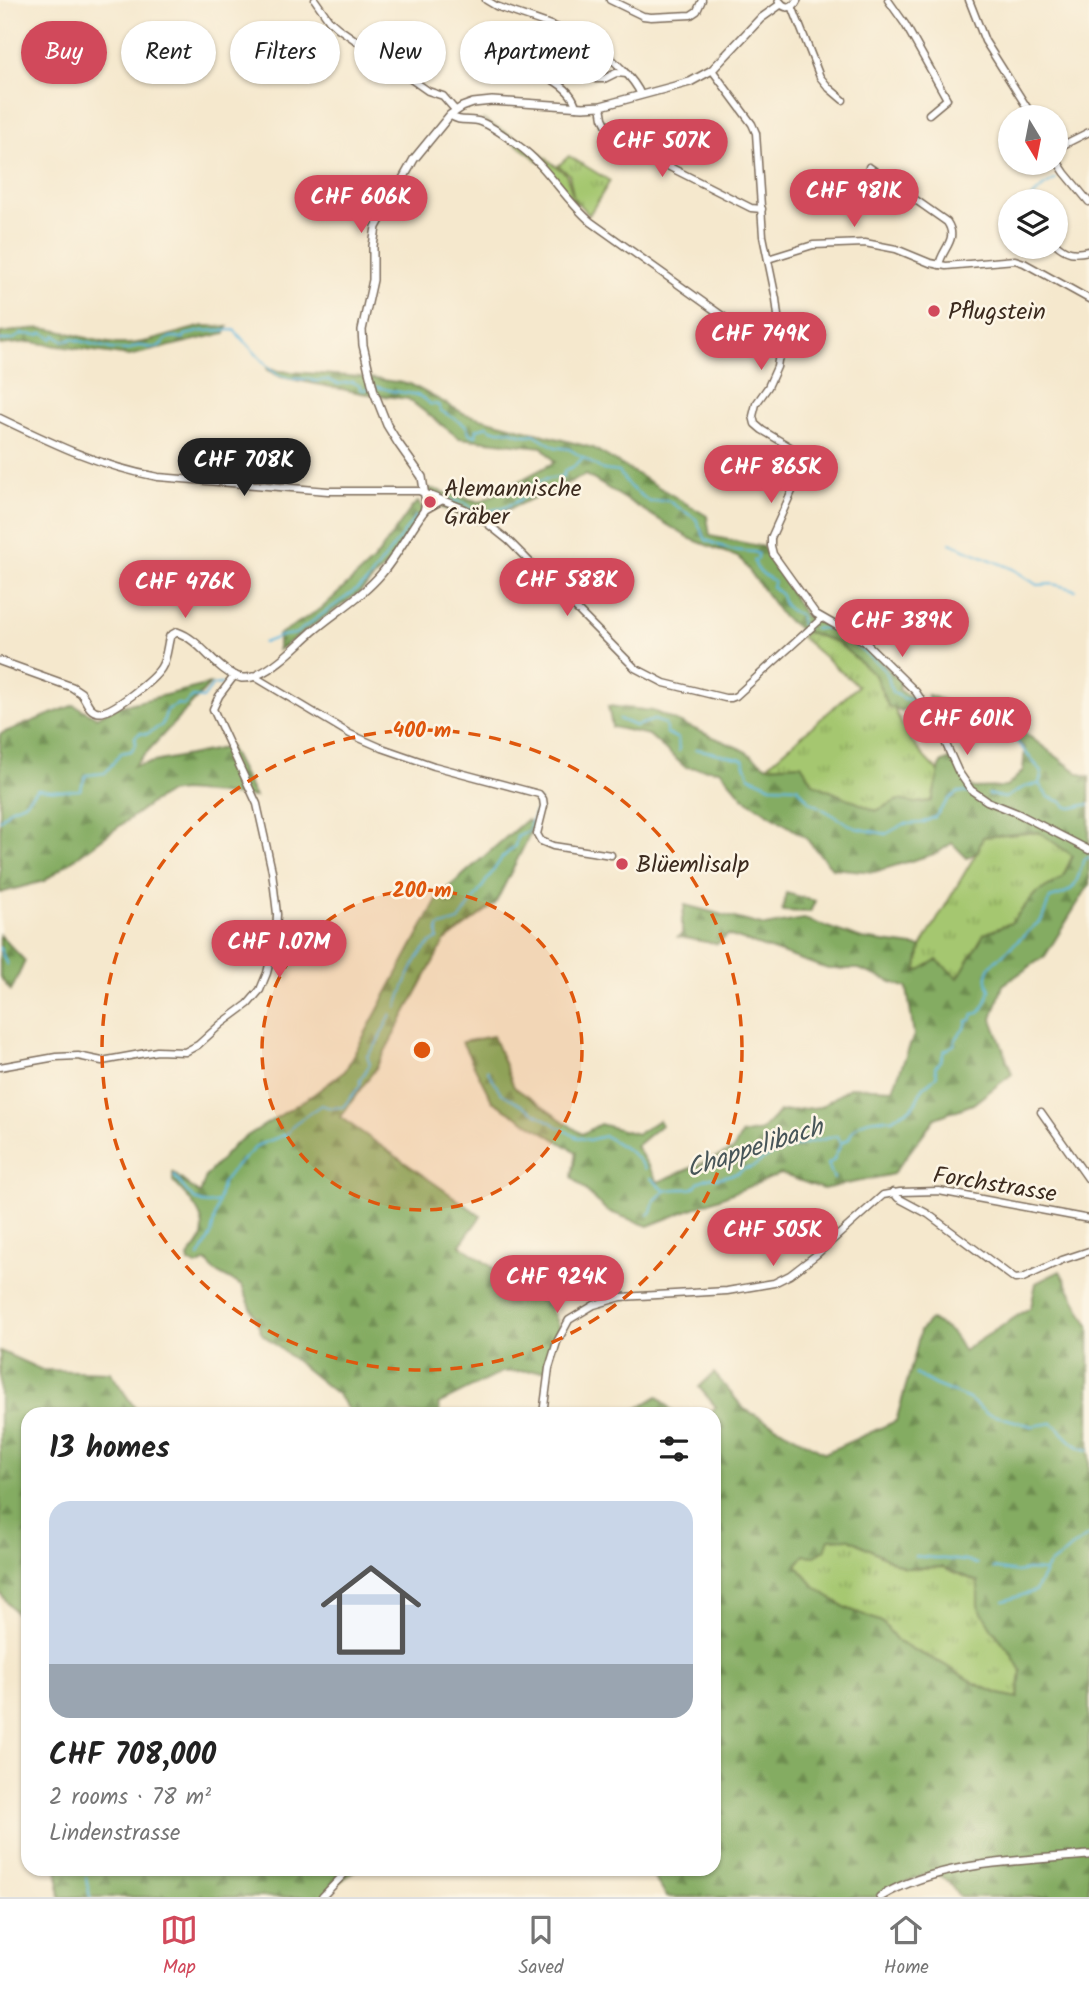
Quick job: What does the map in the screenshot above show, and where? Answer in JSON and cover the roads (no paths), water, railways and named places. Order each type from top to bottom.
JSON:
[{"type":"street","points":[[315,0],[338,28],[428,91],[443,96],[459,121],[483,123],[522,149],[544,169],[591,222],[780,357]]},
{"type":"street","points":[[486,0],[583,38],[627,74],[641,94]]},
{"type":"street","points":[[610,0],[643,16],[651,17],[691,15],[702,0]]},
{"type":"street","points":[[888,0],[905,24],[947,99],[929,114]]},
{"type":"street","points":[[969,0],[985,41],[1025,105]]},
{"type":"street","points":[[425,510],[422,477],[387,425],[374,392],[362,330],[373,280],[376,228],[414,159],[453,113],[473,103],[492,101],[576,107],[601,106],[690,82],[712,70],[760,19],[780,2],[786,7],[794,3],[820,76],[829,88],[844,100]]},
{"type":"street","points":[[712,70],[754,127],[763,236],[779,315],[780,357],[773,377],[756,404],[753,416],[755,424],[762,430],[792,448],[798,456],[800,467],[797,480],[771,538],[774,554],[821,619],[865,642],[919,696],[945,739],[958,772],[971,790],[987,801],[1037,822],[1089,850]]},
{"type":"street","points":[[614,74],[627,74]]},
{"type":"street","points":[[561,84],[572,95],[576,107]]},
{"type":"street","points":[[601,106],[608,128],[626,145],[751,208],[762,209]]},
{"type":"street","points":[[1068,142],[1089,132]]},
{"type":"street","points":[[869,167],[947,222],[951,228],[951,240],[939,265]]},
{"type":"street","points":[[1067,175],[1089,202]]},
{"type":"street","points":[[768,260],[813,245],[865,243],[896,249],[939,265],[957,266],[1017,260],[1089,299]]},
{"type":"street","points":[[1068,253],[1089,251]]},
{"type":"street","points":[[0,418],[75,454],[135,473],[328,491],[419,491],[465,509],[509,541],[635,668],[664,683],[710,695],[731,698],[736,695],[821,619]]},
{"type":"street","points":[[0,661],[72,687],[81,694],[89,708],[97,712],[105,712],[115,706],[160,670],[170,636],[177,632],[188,636],[235,675],[241,678],[255,677],[350,603],[392,560],[425,510],[442,501]]},
{"type":"street","points":[[0,1067],[56,1057],[78,1056],[102,1061],[157,1051],[184,1052],[198,1045],[248,1004],[260,990],[276,936],[277,914],[272,871],[257,804],[213,709],[235,675]]},
{"type":"street","points":[[255,677],[350,734],[382,748],[434,766],[539,794],[544,806],[537,834],[541,841],[553,846],[611,855]]},
{"type":"street","points":[[1041,1112],[1089,1180]]},
{"type":"street","points":[[544,1407],[549,1368],[556,1342],[569,1320],[594,1306],[621,1297],[727,1291],[774,1283],[790,1275],[816,1255],[879,1197],[893,1192],[898,1198],[928,1214],[1015,1279],[1089,1251]]},
{"type":"street","name":"Forchstrasse","points":[[893,1192],[939,1192],[1089,1219]]},
{"type":"street","points":[[880,1897],[916,1880],[944,1872],[1016,1861],[1089,1855]]},
{"type":"street","points":[[322,1897],[342,1876]]},
{"type":"waterway","points":[[1041,189],[1056,179]]},
{"type":"waterway","points":[[0,340],[12,340],[22,334],[44,333],[52,339],[55,335],[63,340],[72,339],[111,349],[129,350],[137,346],[157,347],[172,337],[184,338],[185,335],[203,331],[234,330],[278,375],[292,379],[328,380],[338,384],[353,382],[365,390],[370,387]]},
{"type":"waterway","points":[[376,387],[417,395],[430,404],[438,405],[441,411],[466,426],[470,434],[476,436],[477,429],[487,426],[524,435],[534,434],[555,447],[569,449],[603,470],[619,472],[629,486],[650,502],[667,500],[696,519],[706,540],[731,550],[758,554],[754,561],[757,568],[774,581],[772,587],[781,594],[787,607],[800,615],[801,624],[807,627]]},
{"type":"waterway","points":[[449,500],[464,503],[484,517],[492,510],[504,508],[535,492],[533,485],[564,476],[564,471],[583,458]]},
{"type":"waterway","points":[[263,643],[295,634],[367,582],[416,516]]},
{"type":"waterway","points":[[950,543],[1013,569],[1037,585],[1053,584],[1076,590]]},
{"type":"waterway","points":[[814,629],[828,628],[846,638],[883,668],[892,692],[905,699],[917,700]]},
{"type":"waterway","points":[[0,820],[10,809],[24,803],[37,789],[80,790],[86,775],[105,773],[121,753],[131,751],[136,744],[135,737],[140,733],[147,734],[162,725],[167,710],[178,704],[184,705],[193,697],[203,698],[213,685],[222,684]]},
{"type":"waterway","points":[[923,700],[927,699],[946,712],[956,726],[984,736],[1003,733],[1011,735],[1042,772],[1039,784],[1048,797],[1072,808],[1089,804]]},
{"type":"waterway","points":[[619,719],[635,726],[654,720],[665,724],[667,733],[678,739],[679,751]]},
{"type":"waterway","points":[[696,749],[743,759],[749,776],[771,786],[797,787],[809,801],[855,828],[886,834],[904,824],[922,823],[935,817],[949,799],[959,792],[970,793]]},
{"type":"waterway","points":[[988,794],[1005,798],[1026,786],[1039,784]]},
{"type":"waterway","points":[[397,1007],[418,958],[430,943],[438,939],[438,927],[459,921],[502,858],[515,846],[517,837],[528,831],[539,801]]},
{"type":"waterway","name":"Chappelibach","points":[[651,1178],[665,1191],[694,1188],[698,1182],[738,1173],[767,1157],[796,1146],[837,1136],[841,1143],[849,1139],[855,1127],[866,1121],[892,1119],[910,1109],[922,1089],[937,1075],[935,1067],[941,1061],[944,1051],[954,1045],[967,1021],[971,1020],[973,1014],[979,1013],[984,1005],[989,996],[987,978],[991,965],[1042,919],[1050,898],[1066,893],[1074,886],[1084,860],[1089,857]]},
{"type":"waterway","points":[[0,948],[7,965]]},
{"type":"waterway","points":[[199,1257],[211,1235],[222,1184],[233,1169],[258,1145],[287,1134],[294,1124],[321,1105],[343,1107],[360,1086],[360,1080],[370,1064],[367,1056],[376,1045],[391,1014]]},
{"type":"waterway","name":"Chappelibach","points":[[487,1070],[501,1093],[576,1137],[589,1140],[605,1136],[632,1154],[645,1169]]},
{"type":"waterway","points":[[834,1179],[828,1164],[833,1161],[841,1144]]},
{"type":"waterway","points":[[174,1176],[198,1201],[210,1204],[217,1202]]},
{"type":"waterway","points":[[648,1215],[654,1201],[665,1191]]},
{"type":"waterway","points":[[915,1374],[969,1399],[986,1413],[1032,1426],[1052,1423],[1073,1443],[1089,1450]]},
{"type":"waterway","points":[[1004,1601],[1035,1591],[1048,1566],[1089,1535]]},
{"type":"waterway","points":[[915,1556],[977,1564]]},
{"type":"waterway","points":[[993,1568],[1016,1572],[1044,1571]]},
{"type":"waterway","points":[[86,1878],[90,1897]]},
{"type":"place","name":"Pflugstein","points":[[934,311]]},
{"type":"place","name":"Alemannische Gräber","points":[[430,502]]},
{"type":"place","name":"Blüemlisalp","points":[[622,864]]}]
